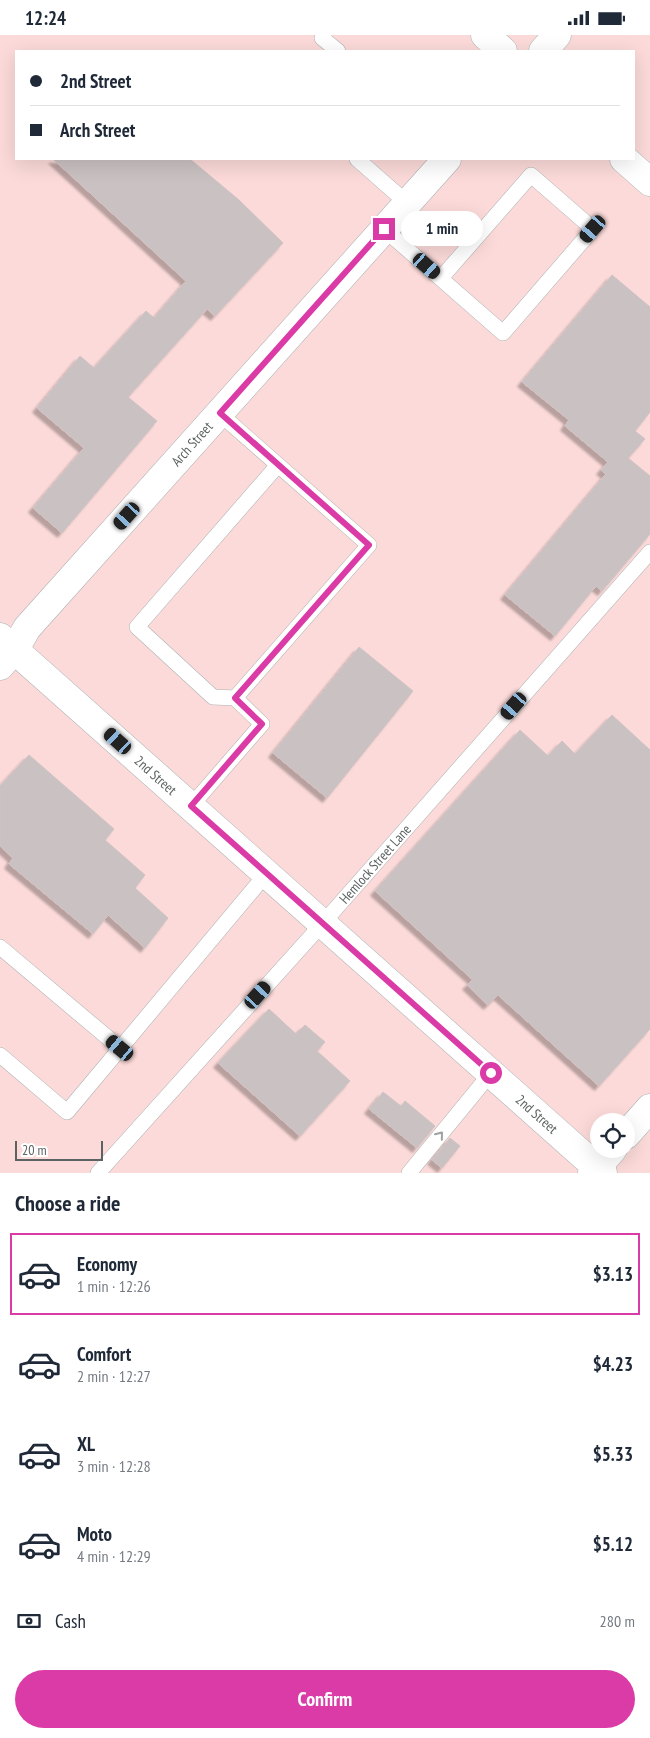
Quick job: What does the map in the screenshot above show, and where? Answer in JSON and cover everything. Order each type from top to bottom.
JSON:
[{"type":"street","points":[[485,35],[502,50]]},
{"type":"street","points":[[544,50],[557,35]]},
{"type":"street","name":"Arch Street","points":[[5,650],[27,628],[446,160]]},
{"type":"street","points":[[625,160],[650,182]]},
{"type":"street","name":"2nd Street","points":[[5,650],[191,806],[491,1073],[601,1166]]},
{"type":"street","points":[[635,1125],[650,1108]]},
{"type":"lane","points":[[322,36],[337,50]]},
{"type":"lane","points":[[358,160],[407,203]]},
{"type":"lane","points":[[384,229],[442,278],[502,333],[593,229],[531,175],[442,278]]},
{"type":"lane","points":[[220,413],[369,545],[235,698]]},
{"type":"lane","points":[[191,806],[262,724],[235,698],[213,697],[136,627],[278,465]]},
{"type":"lane","name":"Hemlock Street Lane","points":[[99,1173],[650,551]]},
{"type":"lane","points":[[0,1055],[67,1111],[267,873]]},
{"type":"lane","points":[[0,947],[120,1048]]},
{"type":"lane","points":[[409,1173],[491,1073]]},
{"type":"shaded area","points":[[0,35],[650,35],[650,1173],[0,1173]]},
{"type":"building","points":[[54,160],[191,160],[239,200],[283,243],[215,316],[207,309],[128,397],[157,421],[62,533],[33,508],[84,448],[37,408],[80,356],[94,368],[146,311],[154,318],[186,281]]},
{"type":"building","points":[[612,275],[650,307],[650,412],[635,431],[645,439],[628,458],[650,476],[650,534],[602,591],[596,586],[555,636],[505,595],[606,474],[601,470],[608,462],[565,426],[569,420],[522,382]]},
{"type":"building","points":[[359,647],[413,691],[327,798],[273,753]]},
{"type":"building","points":[[612,715],[650,750],[650,1029],[599,1086],[498,995],[488,1005],[467,985],[473,980],[375,891],[520,730],[548,756],[562,741],[575,754]]},
{"type":"building","points":[[29,755],[114,829],[105,840],[145,875],[135,888],[168,918],[145,948],[108,915],[93,934],[9,864],[13,858],[0,846],[0,786]]},
{"type":"building","points":[[269,1009],[296,1034],[305,1025],[325,1042],[317,1051],[350,1081],[300,1136],[218,1063]]},
{"type":"building","points":[[383,1092],[401,1106],[405,1101],[435,1126],[417,1148],[369,1109]]},
{"type":"building","points":[[450,1138],[460,1146],[442,1168],[432,1160]]},
{"type":"route","points":[[384,229],[220,413],[369,545],[235,698],[262,724],[191,806],[491,1073]]}]
